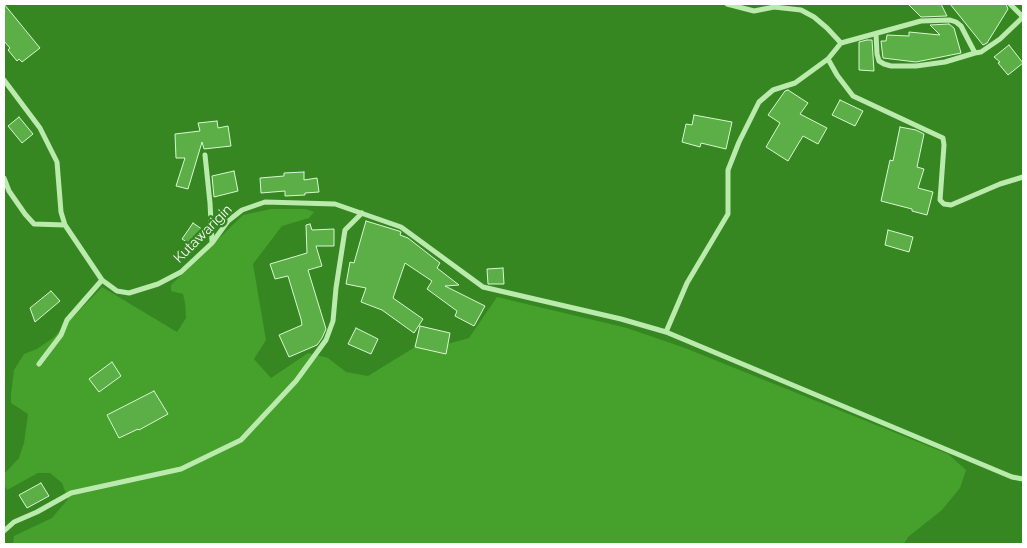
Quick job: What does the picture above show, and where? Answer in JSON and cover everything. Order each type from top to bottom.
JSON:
[{"type":"street","points":[[727,4],[754,11],[774,7],[801,10],[814,17],[841,43]]},
{"type":"street","points":[[876,34],[877,54],[879,61],[884,64],[891,66],[916,66],[945,62],[981,52],[1000,39],[1023,17],[1010,4]]},
{"type":"street","points":[[666,332],[687,282],[728,214],[728,170],[739,142],[759,102],[773,90],[795,83],[828,59],[841,43],[876,34],[896,26],[921,21],[950,20],[956,22],[961,26],[974,53]]},
{"type":"street","points":[[828,59],[837,75],[853,96],[943,138],[940,200],[944,204],[951,205],[1000,184],[1023,177]]},
{"type":"street","name":"Kutawarigin","points":[[4,80],[40,128],[57,162],[61,212],[65,225],[102,280],[117,291],[129,293],[158,284],[181,272],[212,243],[228,221],[242,210],[265,202],[335,204],[401,227],[483,286],[621,319],[666,332],[1003,473],[1023,479]]},
{"type":"street","points":[[205,155],[212,243]]},
{"type":"street","points":[[4,178],[9,191],[34,224],[65,225]]},
{"type":"street","points":[[4,531],[14,522],[37,512],[70,493],[181,469],[241,440],[296,381],[326,340],[333,321],[345,230],[362,213]]},
{"type":"street","points":[[39,364],[61,335],[67,320],[102,280]]},
{"type":"green space","points":[[271,209],[306,209],[314,212],[309,218],[282,226],[253,264],[266,340],[254,359],[271,378],[308,353],[328,358],[346,372],[368,376],[415,347],[437,347],[469,338],[497,297],[627,328],[685,348],[948,454],[966,470],[960,488],[942,510],[908,537],[904,544],[13,544],[14,536],[52,518],[68,499],[62,483],[50,473],[38,473],[7,490],[4,484],[4,474],[19,458],[24,443],[28,414],[11,403],[11,394],[14,370],[24,354],[37,349],[53,338],[102,287],[177,332],[186,318],[185,303],[183,294],[171,291],[171,285],[243,215]]},
{"type":"building","points":[[4,4],[40,48],[22,62],[19,59],[17,61],[8,50],[10,48],[4,41]]},
{"type":"building","points":[[908,4],[941,4],[947,16],[921,17]]},
{"type":"building","points":[[950,4],[1006,4],[1008,9],[987,43],[983,45]]},
{"type":"building","points":[[949,24],[954,28],[961,53],[916,62],[883,58],[881,41],[886,41],[887,35],[909,36],[909,32],[940,35],[930,25]]},
{"type":"building","points":[[872,40],[874,71],[859,70],[859,42]]},
{"type":"building","points":[[1009,45],[1023,63],[1008,75],[998,63],[1000,62],[994,57]]},
{"type":"building","points":[[788,90],[808,103],[800,114],[827,128],[818,144],[803,136],[788,161],[766,147],[780,123],[768,115],[785,91]]},
{"type":"building","points":[[840,100],[863,111],[855,126],[832,115]]},
{"type":"building","points":[[694,115],[732,122],[726,149],[701,143],[700,147],[682,142],[686,124],[692,125]]},
{"type":"building","points":[[19,117],[33,134],[22,143],[8,126]]},
{"type":"building","points":[[217,121],[218,128],[228,126],[231,146],[204,149],[202,142],[188,189],[176,186],[185,158],[176,158],[175,134],[200,131],[198,123]]},
{"type":"building","points":[[900,127],[916,130],[924,134],[917,167],[924,169],[918,188],[933,192],[927,215],[881,201],[890,160],[893,161]]},
{"type":"building","points":[[234,171],[238,191],[214,197],[212,176]]},
{"type":"building","points":[[304,172],[304,180],[317,178],[319,192],[285,196],[285,191],[261,193],[260,178],[284,176],[284,173]]},
{"type":"building","points":[[366,221],[401,232],[400,235],[408,238],[440,263],[437,268],[459,285],[445,286],[485,306],[474,326],[455,316],[457,311],[427,289],[432,281],[405,263],[393,298],[423,319],[414,333],[382,310],[361,302],[366,288],[346,284],[350,262],[354,263]]},
{"type":"building","points":[[193,223],[206,232],[195,247],[182,239]]},
{"type":"building","points":[[310,224],[312,230],[334,229],[334,246],[316,246],[322,266],[308,270],[326,329],[317,345],[289,357],[279,335],[302,325],[301,319],[288,276],[275,279],[270,264],[307,253],[306,225]]},
{"type":"building","points":[[888,230],[913,237],[909,252],[885,245]]},
{"type":"building","points":[[503,268],[504,284],[488,284],[487,269]]},
{"type":"building","points":[[51,291],[60,301],[35,322],[30,308]]},
{"type":"building","points":[[420,326],[450,333],[446,354],[415,347]]},
{"type":"building","points":[[356,328],[378,339],[371,354],[348,344]]},
{"type":"building","points":[[112,362],[121,376],[99,392],[89,379]]},
{"type":"building","points":[[154,391],[168,414],[139,430],[119,438],[107,415]]},
{"type":"building","points":[[41,483],[49,496],[27,508],[19,495]]}]
